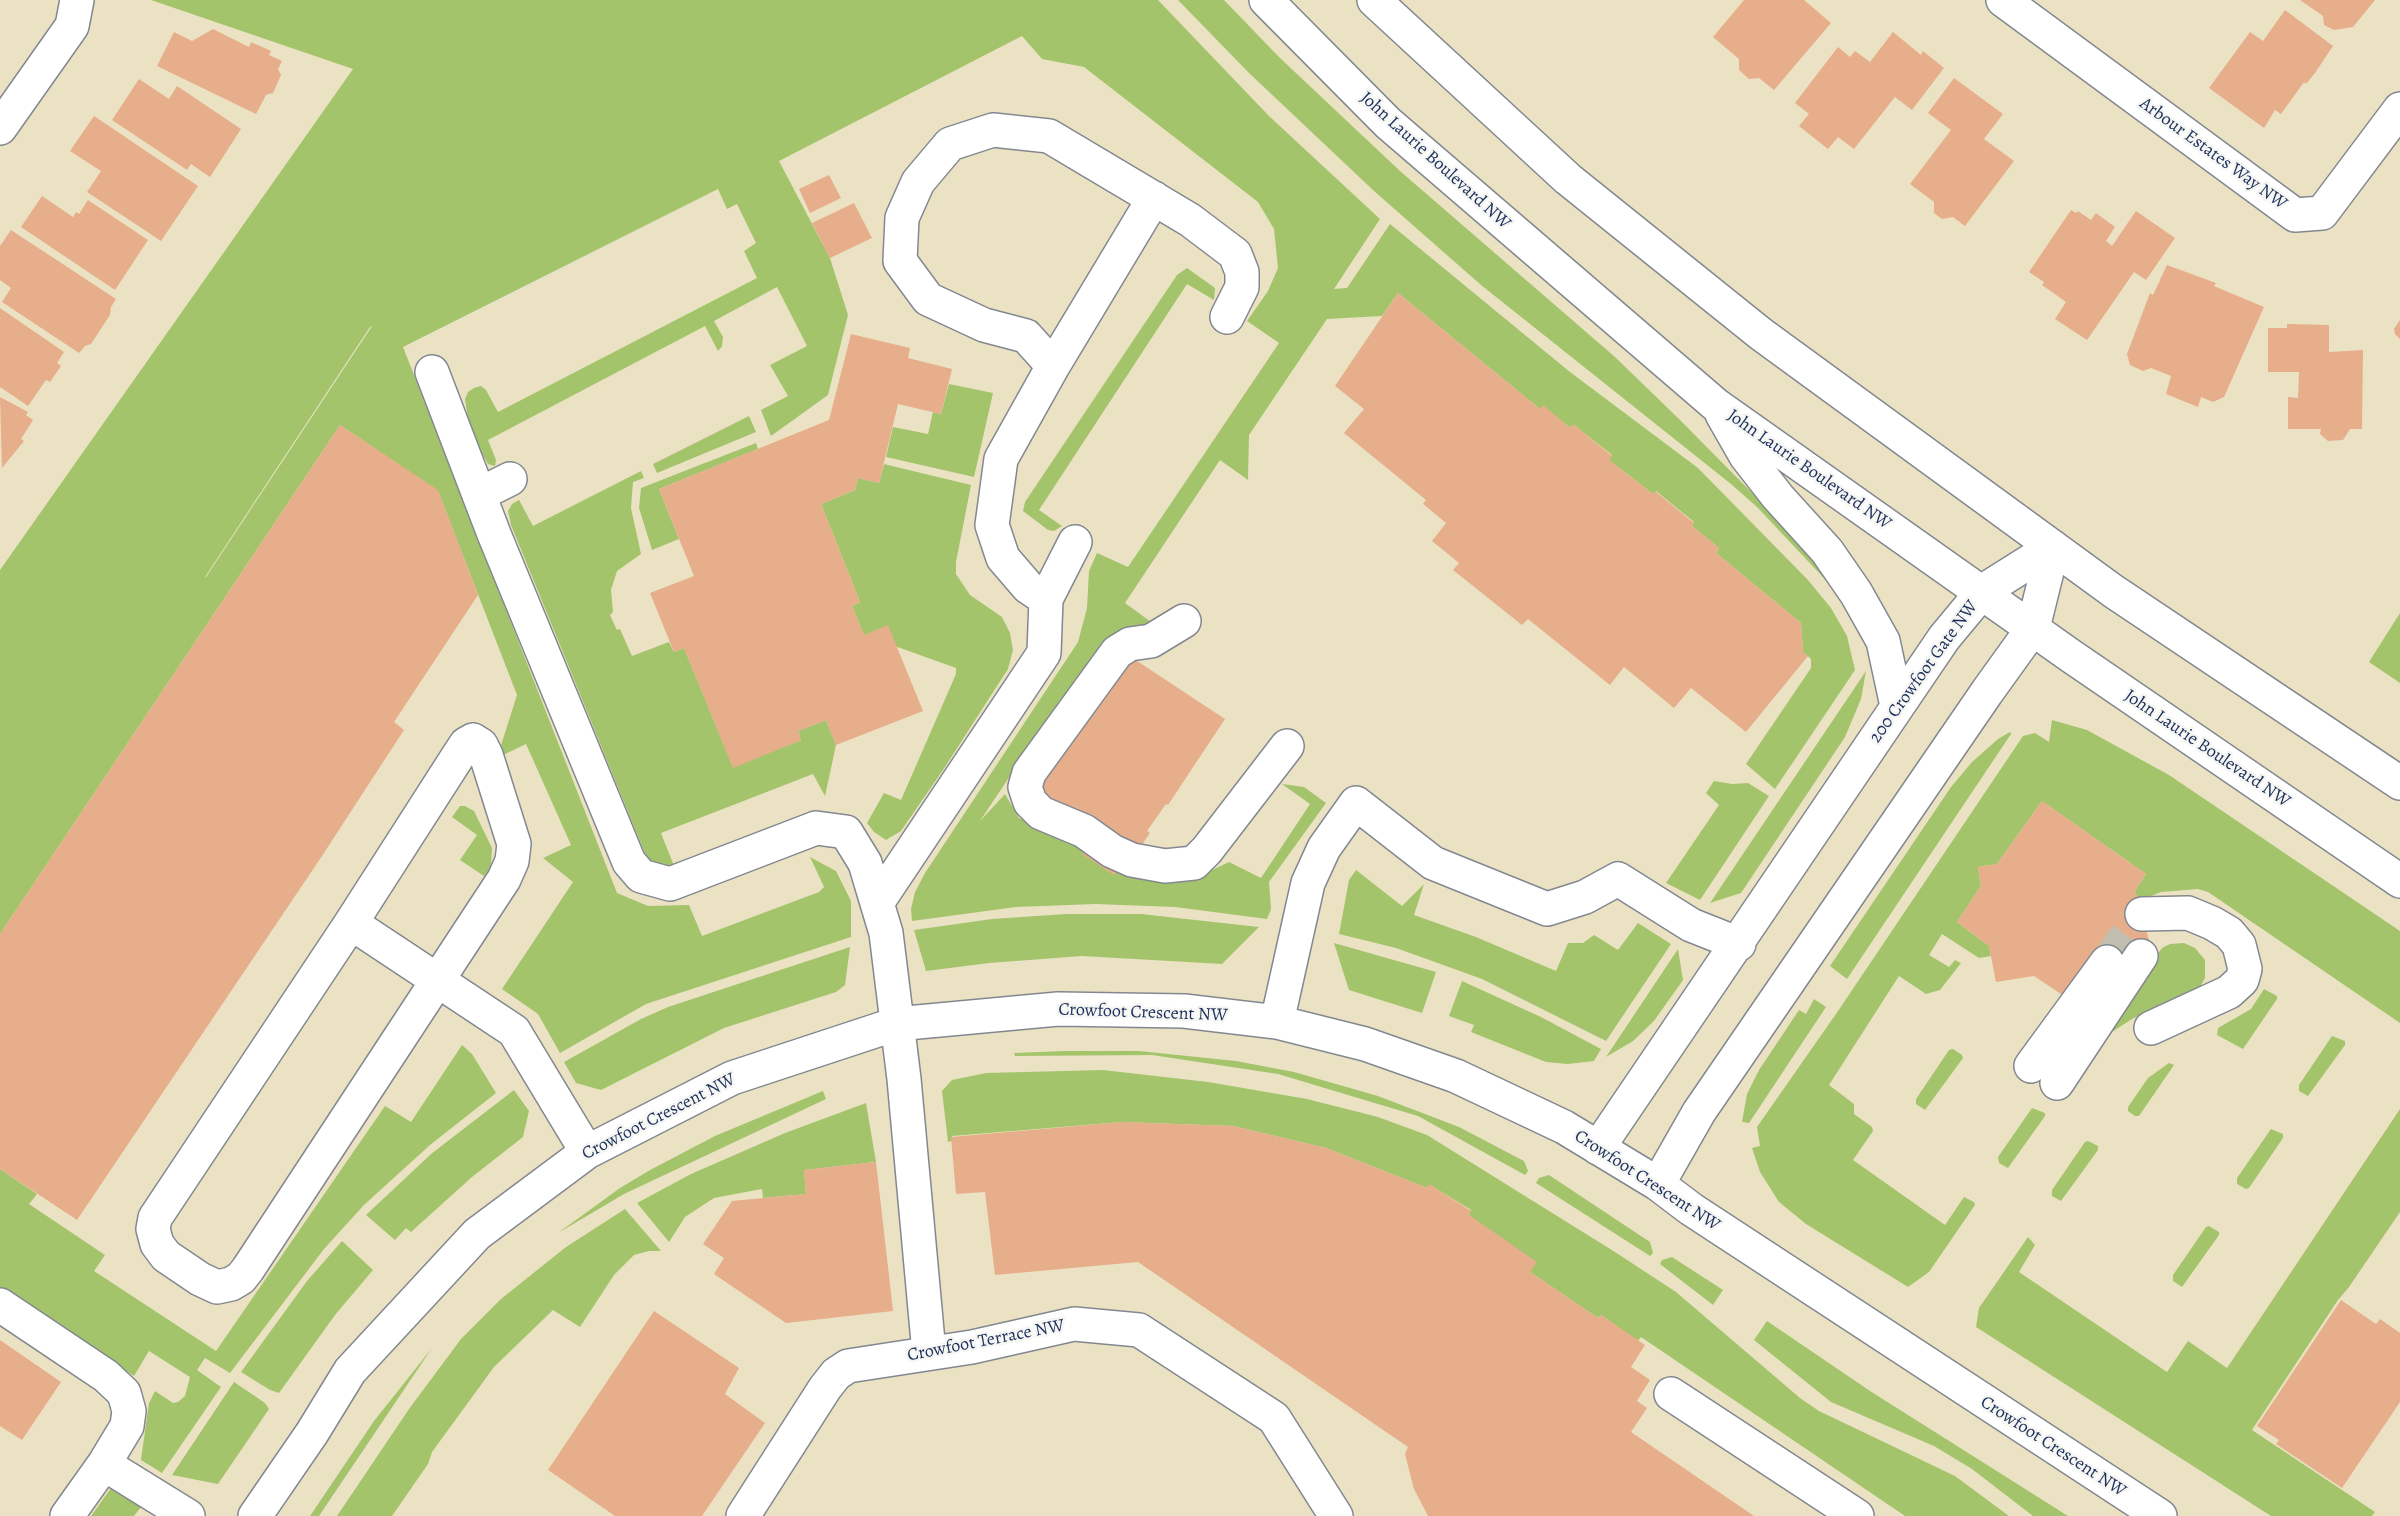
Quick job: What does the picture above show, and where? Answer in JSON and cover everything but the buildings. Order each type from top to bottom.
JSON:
[{"type":"street","points":[[0,128],[72,26],[77,0]]},
{"type":"street","name":"John Laurie Boulevard NW","points":[[1266,0],[1388,123],[1716,405],[1983,591],[2071,656],[2400,881]]},
{"type":"street","points":[[1374,0],[1596,201],[1761,334],[2113,591],[2400,783]]},
{"type":"street","name":"Arbour Estates Way NW","points":[[2004,0],[2295,215],[2322,213],[2400,109]]},
{"type":"street","points":[[1053,366],[1026,336],[984,325],[928,299],[900,261],[902,218],[918,182],[950,144],[993,130],[1049,136],[1154,198],[1213,236],[1235,254],[1242,272],[1242,287],[1227,317]]},
{"type":"street","points":[[1046,598],[1028,587],[1003,558],[992,525],[1001,459],[1053,366],[1154,198]]},
{"type":"street","points":[[432,372],[629,862],[641,876],[669,884],[816,828],[846,832],[865,863],[886,933],[904,1079],[929,1353]]},
{"type":"street","points":[[1716,405],[1746,456],[1778,497],[1827,551],[1856,593],[1882,641],[1897,706]]},
{"type":"street","points":[[480,494],[510,479]]},
{"type":"street","points":[[877,903],[1044,653],[1046,598],[1075,542]]},
{"type":"street","points":[[1658,1184],[1699,1112],[2033,628],[2053,547]]},
{"type":"street","name":"200 Crowfoot Gate NW","points":[[1598,1148],[1739,944],[1944,638],[1983,591],[2053,547]]},
{"type":"street","points":[[1185,621],[1151,641],[1131,644],[1117,652],[1029,773],[1025,787],[1030,802],[1041,813],[1084,831],[1112,852],[1132,860],[1165,866],[1194,863],[1207,850],[1287,746]]},
{"type":"street","points":[[473,740],[481,745],[514,844],[512,861],[504,879],[241,1278],[231,1284],[217,1287],[200,1279],[166,1256],[157,1244],[153,1229],[154,1218],[351,923],[460,753],[473,740]]},
{"type":"street","points":[[1277,1022],[1308,883],[1324,848],[1356,803],[1433,863],[1547,909],[1585,897],[1618,879],[1691,925],[1739,944]]},
{"type":"street","points":[[2107,962],[2044,1075],[2145,937],[2180,913],[2197,915],[2229,933],[2239,945],[2244,975],[2237,987],[2151,1028]]},
{"type":"street","points":[[351,923],[440,979],[514,1031],[587,1152]]},
{"type":"street","name":"Crowfoot Crescent NW","points":[[255,1516],[350,1371],[477,1233],[587,1152],[732,1078],[896,1024],[1058,1009],[1185,1011],[1277,1022],[1365,1044],[1456,1076],[1564,1127],[1658,1184],[1720,1228],[2160,1516]]},
{"type":"street","points":[[0,1305],[106,1376],[124,1393],[129,1411],[127,1425],[104,1464],[67,1516]]},
{"type":"street","name":"Crowfoot Terrace NW","points":[[743,1516],[836,1374],[848,1366],[929,1353],[1074,1324],[1139,1330],[1274,1418],[1336,1516]]},
{"type":"street","points":[[1671,1394],[1857,1516]]},
{"type":"street","points":[[104,1464],[188,1516]]},
{"type":"green space","points":[[151,0],[1158,0],[1269,116],[1380,219],[1334,289],[1347,288],[1390,224],[1570,372],[1698,468],[1808,580],[1831,608],[1847,636],[1855,670],[1775,789],[1746,764],[1811,668],[1811,659],[1803,652],[1801,623],[1716,553],[1719,548],[1692,526],[1694,522],[1656,491],[1653,494],[1609,460],[1612,455],[1574,425],[1570,428],[1543,406],[1540,409],[1398,293],[1382,316],[1327,319],[1249,435],[1248,480],[1220,460],[1125,603],[1151,622],[1119,637],[1030,746],[980,821],[1005,794],[1019,818],[1046,829],[1208,872],[1229,862],[1261,878],[1310,804],[1282,784],[1304,787],[1326,803],[1269,882],[1271,909],[1267,919],[1175,907],[1095,904],[1016,907],[912,921],[911,909],[915,892],[925,873],[1078,642],[1087,608],[1089,571],[1097,553],[1128,567],[1279,343],[1247,321],[1268,291],[1278,268],[1274,229],[1258,202],[1084,67],[1042,59],[1022,36],[779,161],[830,258],[848,315],[828,395],[771,436],[761,410],[788,396],[770,365],[807,346],[777,287],[714,321],[723,337],[722,346],[718,351],[705,326],[488,440],[496,460],[495,466],[488,464],[468,419],[465,399],[468,392],[474,388],[481,386],[486,390],[498,412],[757,278],[744,251],[756,243],[737,204],[727,209],[718,189],[403,347],[617,893],[648,906],[689,905],[702,936],[819,892],[824,887],[810,857],[836,871],[851,901],[851,937],[646,1004],[560,1053],[538,1014],[502,989],[573,882],[543,858],[571,845],[526,744],[497,758],[517,695],[438,491],[340,425],[0,934],[0,570],[353,69]],"holes":[[[372,326],[206,577],[370,327]]]},
{"type":"green space","points":[[1178,0],[1224,0],[1279,57],[1400,171],[1615,357],[1770,511],[1807,553],[1836,591],[1757,507],[1731,484],[1481,285],[1374,191],[1248,72]]},
{"type":"green space","points":[[1187,268],[1215,288],[1214,300],[1187,284],[1039,510],[1062,526],[1054,531],[1048,530],[1023,511],[1025,502],[1177,275]]},
{"type":"green space","points":[[949,384],[993,393],[974,477],[886,457],[893,427],[928,434],[933,412],[941,414]]},
{"type":"green space","points":[[749,416],[756,432],[657,473],[653,464]]},
{"type":"green space","points":[[756,443],[758,449],[659,489],[679,539],[652,550],[639,508],[641,488]]},
{"type":"green space","points":[[884,464],[971,485],[956,562],[956,574],[970,595],[1002,617],[1010,633],[1013,650],[1008,669],[943,770],[901,831],[886,840],[874,832],[867,823],[884,793],[901,800],[956,674],[956,668],[864,635],[852,606],[860,602],[821,504],[855,490],[858,478],[879,483]]},
{"type":"green space","points":[[641,471],[644,478],[633,482],[631,508],[641,554],[617,571],[611,590],[613,612],[610,615],[617,630],[620,629],[632,656],[669,642],[674,652],[684,648],[733,767],[801,740],[798,731],[826,720],[836,745],[825,796],[813,774],[661,833],[674,866],[667,870],[648,861],[511,525],[508,511],[512,504],[519,500],[533,526]]},
{"type":"green space","points":[[2400,613],[2400,683],[2369,662]]},
{"type":"green space","points":[[1866,671],[1861,699],[1845,737],[1741,893],[1710,903]]},
{"type":"green space","points":[[2052,720],[2087,730],[2169,775],[2400,931],[2400,1023],[2208,892],[2198,889],[2161,892],[2138,901],[2135,891],[2146,874],[2042,801],[1997,864],[1978,867],[1981,886],[1957,922],[1989,946],[1991,956],[1979,958],[1942,934],[1929,955],[1949,967],[1955,960],[1961,963],[1940,990],[1926,994],[1899,976],[1829,1085],[1854,1104],[1854,1114],[1872,1127],[1873,1131],[1853,1160],[1945,1225],[1964,1197],[1974,1202],[1975,1205],[1929,1272],[1908,1287],[1806,1224],[1779,1202],[1760,1172],[1752,1148],[1760,1146],[1757,1127],[2023,736],[2035,733],[2049,742]]},
{"type":"green space","points":[[2010,732],[2011,734],[1847,979],[1830,966],[1951,787],[1972,762],[1998,739]]},
{"type":"green space","points":[[1714,781],[1732,784],[1748,783],[1769,796],[1700,900],[1666,883],[1719,805],[1706,793]]},
{"type":"green space","points":[[460,806],[474,811],[492,848],[491,867],[484,876],[460,860],[477,835],[452,817]]},
{"type":"green space","points":[[1356,870],[1402,906],[1424,884],[1414,915],[1476,937],[1556,971],[1568,943],[1583,943],[1594,935],[1618,950],[1638,923],[1671,944],[1606,1041],[1482,979],[1396,948],[1339,934],[1349,880]]},
{"type":"green space","points":[[1066,914],[1141,914],[1259,927],[1222,964],[1082,956],[989,963],[926,971],[914,930],[992,919]]},
{"type":"green space","points":[[1334,943],[1436,972],[1422,1013],[1349,990]]},
{"type":"green space","points":[[2184,943],[2195,948],[2205,960],[2205,978],[2200,987],[2132,1019],[2112,1032],[2106,1028],[2162,948],[2170,944]]},
{"type":"green space","points":[[850,947],[845,985],[836,992],[724,1028],[601,1090],[576,1083],[564,1062],[641,1019],[668,1007]]},
{"type":"green space","points":[[1678,949],[1683,980],[1654,1021],[1633,1041],[1606,1057]]},
{"type":"green space","points":[[1462,981],[1541,1017],[1601,1049],[1594,1061],[1568,1064],[1546,1062],[1471,1032],[1474,1025],[1449,1016]]},
{"type":"green space","points":[[2264,989],[2277,996],[2277,999],[2243,1049],[2217,1035],[2218,1028],[2251,1009]]},
{"type":"green space","points":[[1814,999],[1826,1007],[1749,1123],[1742,1122],[1747,1094],[1759,1070],[1799,1010],[1806,1014]]},
{"type":"green space","points":[[2332,1036],[2345,1041],[2345,1045],[2308,1096],[2299,1091],[2299,1085]]},
{"type":"green space","points":[[462,1045],[472,1054],[496,1093],[430,1145],[364,1205],[324,1249],[230,1373],[205,1358],[197,1370],[221,1387],[162,1473],[141,1460],[149,1403],[155,1391],[173,1403],[178,1402],[185,1396],[190,1377],[149,1351],[134,1376],[0,1287],[0,1169],[37,1194],[29,1204],[105,1255],[94,1271],[216,1351],[385,1106],[411,1122]]},
{"type":"green space","points":[[1953,1049],[1963,1058],[1925,1110],[1916,1104],[1916,1099],[1949,1050]]},
{"type":"green space","points":[[1139,1051],[1236,1061],[1294,1072],[1378,1096],[1459,1127],[1524,1161],[1528,1171],[1525,1175],[1418,1116],[1278,1074],[1152,1055],[1015,1056],[1014,1053]]},
{"type":"green space","points":[[2169,1063],[2174,1065],[2139,1116],[2128,1111],[2128,1107],[2148,1078]]},
{"type":"green space","points":[[1103,1070],[1208,1082],[1307,1099],[1378,1117],[1427,1135],[1676,1292],[1800,1398],[1819,1411],[1955,1476],[2009,1516],[1905,1516],[1641,1337],[1638,1341],[1601,1315],[1598,1318],[1530,1272],[1469,1215],[1471,1210],[1430,1185],[1427,1188],[1326,1148],[1233,1126],[1122,1122],[952,1136],[952,1141],[948,1142],[942,1091],[952,1080],[986,1073]]},
{"type":"green space","points":[[514,1090],[529,1111],[523,1137],[472,1177],[411,1232],[406,1228],[395,1240],[366,1215],[431,1154]]},
{"type":"green space","points":[[823,1091],[826,1099],[624,1194],[558,1233],[620,1188],[650,1170],[715,1136]]},
{"type":"green space","points":[[866,1103],[876,1162],[804,1170],[806,1194],[763,1198],[762,1189],[714,1198],[685,1217],[669,1242],[637,1203],[691,1174],[785,1133]]},
{"type":"green space","points":[[2032,1108],[2045,1113],[2045,1116],[2008,1168],[1999,1163],[1998,1157]]},
{"type":"green space","points":[[2400,1109],[2400,1212],[2338,1300],[2252,1430],[2375,1512],[2372,1516],[2271,1516],[1976,1327],[1979,1308],[2028,1237],[2035,1245],[2019,1272],[2167,1372],[2188,1341],[2227,1368]]},
{"type":"green space","points":[[2271,1129],[2283,1134],[2283,1138],[2249,1188],[2246,1189],[2237,1184],[2237,1178]]},
{"type":"green space","points":[[2088,1141],[2098,1146],[2098,1150],[2061,1201],[2052,1196],[2052,1190],[2085,1142]]},
{"type":"green space","points":[[1549,1175],[1650,1242],[1653,1253],[1650,1256],[1536,1183],[1539,1178]]},
{"type":"green space","points":[[625,1209],[661,1251],[634,1255],[614,1275],[580,1327],[553,1310],[494,1367],[432,1452],[428,1464],[392,1516],[337,1516],[409,1409],[461,1339],[501,1299],[566,1247]]},
{"type":"green space","points":[[2209,1226],[2219,1232],[2219,1235],[2182,1287],[2173,1281],[2173,1275],[2206,1227]]},
{"type":"green space","points":[[342,1241],[373,1270],[335,1315],[279,1393],[270,1390],[241,1372],[307,1281]]},
{"type":"green space","points":[[1672,1257],[1723,1290],[1713,1305],[1660,1264],[1662,1260]]},
{"type":"green space","points":[[1767,1321],[1870,1391],[2068,1516],[2033,1516],[1972,1469],[1934,1446],[1831,1402],[1754,1340]]},
{"type":"green space","points":[[432,1348],[319,1516],[310,1516],[374,1421]]},
{"type":"green space","points":[[234,1382],[265,1403],[269,1409],[218,1484],[172,1475]]},
{"type":"green space","points":[[111,1488],[141,1507],[134,1516],[91,1516]]},
{"type":"tunnel","points":[[2107,962],[2142,914]]}]
